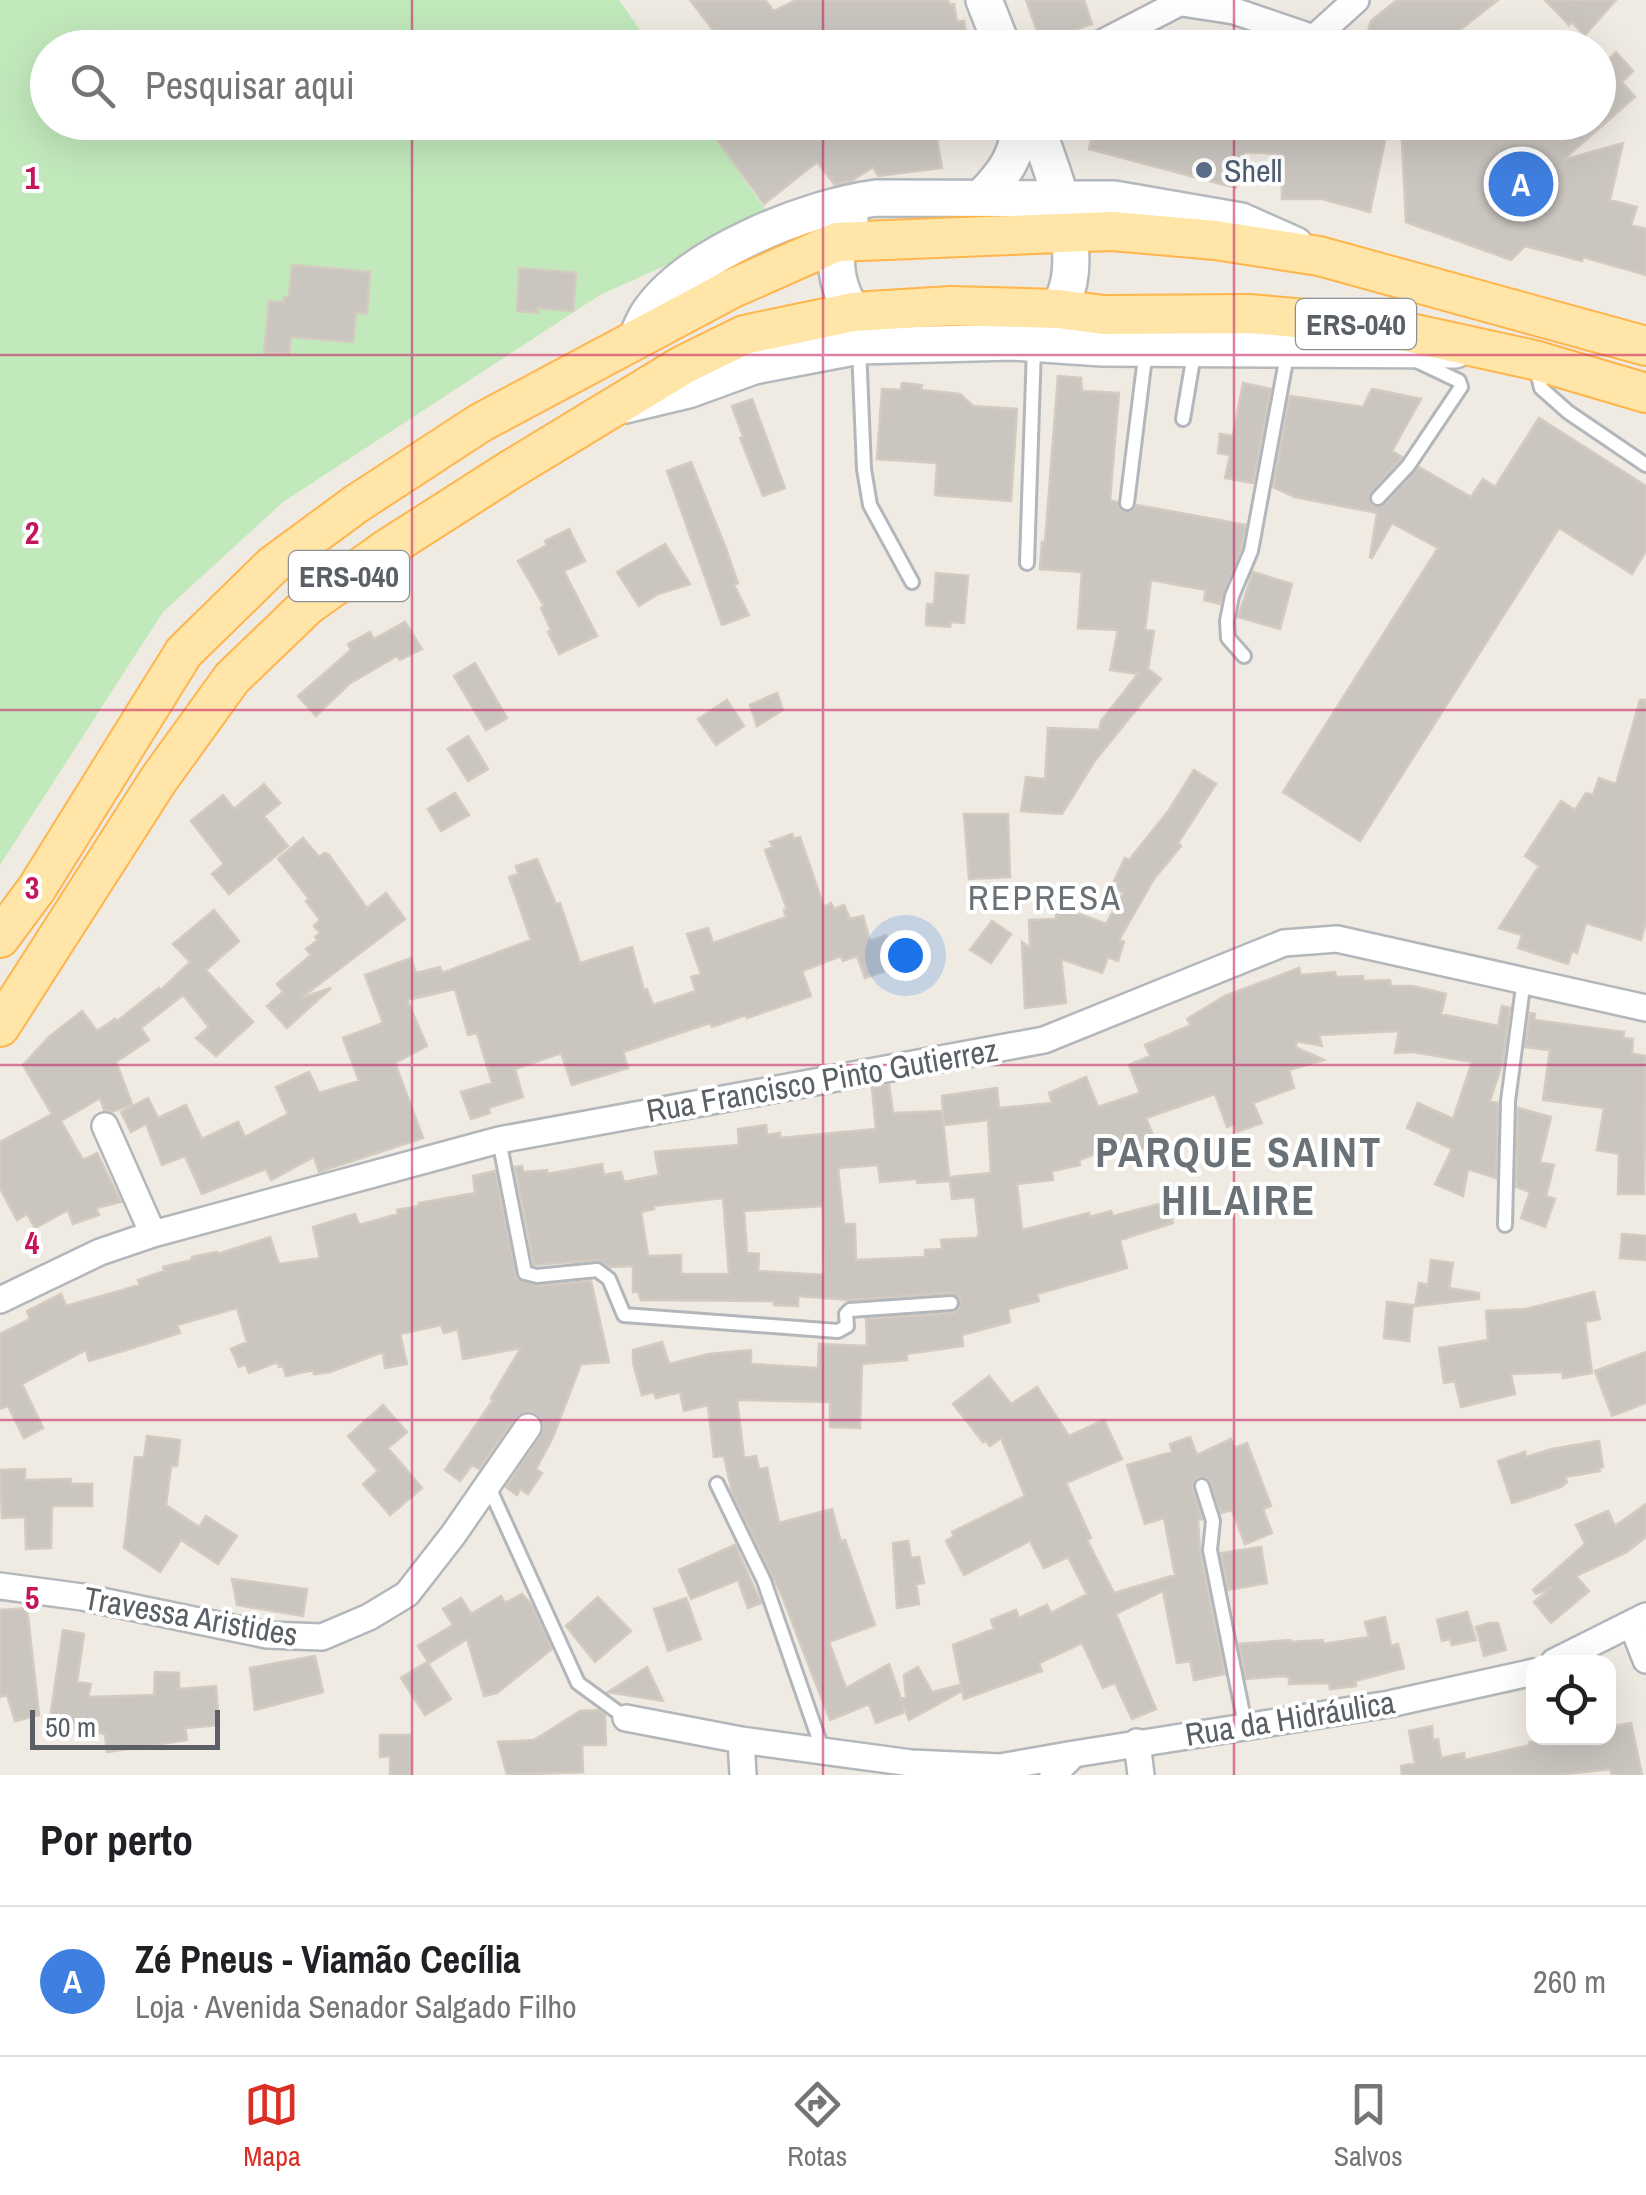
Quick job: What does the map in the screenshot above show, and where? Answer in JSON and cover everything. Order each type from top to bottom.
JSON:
[{"type":"main road","points":[[984,0],[995,30]]},
{"type":"main road","points":[[982,197],[1012,163],[1019,140]]},
{"type":"main road","points":[[1023,343],[1058,308],[1069,282],[1065,215],[1041,140]]},
{"type":"main road","points":[[636,339],[649,312],[669,290],[715,256],[819,209],[876,198],[982,197],[1065,215]]},
{"type":"main road","points":[[876,198],[849,220],[837,242],[838,274],[856,329],[863,324],[896,343],[1399,352],[1485,349]]},
{"type":"main road","name":"ERS-040","points":[[0,938],[37,888],[184,652],[273,565],[356,504],[480,422],[780,265],[837,242],[1065,215],[1112,232],[1215,240],[1319,256],[1646,346]]},
{"type":"main road","name":"ERS-040","points":[[0,1027],[159,779],[232,678],[308,606],[384,550],[510,470],[683,366],[744,335],[856,329],[951,306],[1058,308],[1104,315],[1250,314],[1374,325],[1534,360],[1646,394]]},
{"type":"street","points":[[1323,30],[1356,0]]},
{"type":"street","points":[[1128,30],[1184,2],[1234,11],[1290,30]]},
{"type":"street","points":[[1485,349],[1496,304]]},
{"type":"street","name":"Rua Francisco Pinto Gutierrez","points":[[0,1300],[100,1252],[153,1234],[499,1140],[1044,1040],[1284,943],[1336,940],[1646,1008]]},
{"type":"street","points":[[105,1126],[153,1234]]},
{"type":"street","name":"Travessa Aristides","points":[[0,1586],[82,1597],[267,1635],[322,1637],[369,1617],[406,1594],[528,1427]]},
{"type":"street","points":[[1568,1655],[1639,1620],[1646,1660]]},
{"type":"street","name":"Rua da Hidráulica","points":[[626,1718],[823,1751],[910,1762],[1000,1767],[1246,1724],[1390,1704],[1526,1674]]},
{"type":"street","points":[[741,1740],[744,1775]]},
{"type":"street","points":[[1136,1742],[1141,1775]]},
{"type":"street","points":[[1053,1775],[1074,1754]]},
{"type":"lane","points":[[856,329],[864,469],[870,505],[912,582]]},
{"type":"lane","points":[[1023,343],[1027,563]]},
{"type":"lane","points":[[1127,503],[1147,346]]},
{"type":"lane","points":[[1183,420],[1195,346]]},
{"type":"lane","points":[[1244,656],[1228,638],[1226,621],[1251,552],[1289,348]]},
{"type":"lane","points":[[1378,498],[1408,466],[1461,387],[1452,377],[1399,352]]},
{"type":"lane","points":[[1534,360],[1540,388],[1568,412],[1646,464]]},
{"type":"lane","points":[[1506,1225],[1508,1102],[1524,979]]},
{"type":"lane","points":[[499,1140],[525,1274],[597,1270],[609,1279],[624,1315],[838,1331],[846,1326],[850,1310],[951,1303]]},
{"type":"lane","points":[[717,1484],[764,1582],[823,1751]]},
{"type":"lane","points":[[488,1485],[578,1683],[626,1718]]},
{"type":"lane","points":[[1202,1486],[1214,1521],[1210,1550],[1246,1724]]},
{"type":"green space","points":[[0,0],[619,0],[640,30],[30,30],[30,140],[717,140],[771,218],[600,295],[283,502],[163,612],[0,865]]},
{"type":"building","points":[[690,0],[765,0],[774,11],[796,0],[948,0],[949,5],[954,4],[957,22],[964,21],[966,30],[713,30]]},
{"type":"building","points":[[1026,0],[1084,0],[1092,24],[1075,30],[1037,30]]},
{"type":"building","points":[[1397,0],[1498,0],[1460,30],[1368,30],[1371,21]]},
{"type":"building","points":[[1545,0],[1616,0],[1589,30],[1580,30],[1571,22],[1569,25]]},
{"type":"building","points":[[1616,52],[1633,71],[1622,82],[1635,97],[1616,114]]},
{"type":"building","points":[[717,140],[937,140],[942,168],[878,176],[873,167],[851,181],[835,185],[817,162],[764,204]]},
{"type":"building","points":[[1091,140],[1385,140],[1370,212],[1322,199],[1282,199],[1282,154],[1244,152],[1236,188],[1089,149]]},
{"type":"building","points":[[1402,140],[1586,140],[1563,160],[1623,143],[1610,200],[1637,207],[1631,225],[1646,229],[1646,275],[1525,246],[1511,260],[1406,222]]},
{"type":"building","points":[[292,265],[370,272],[367,314],[356,313],[353,342],[291,337],[289,354],[264,352],[269,301],[284,302],[284,297],[289,297]]},
{"type":"building","points":[[519,268],[576,273],[573,311],[517,311]]},
{"type":"building","points":[[1058,376],[1081,378],[1082,391],[1119,393],[1110,500],[1117,502],[1120,510],[1130,512],[1137,505],[1246,525],[1220,604],[1204,600],[1206,590],[1151,580],[1145,630],[1154,631],[1148,669],[1161,679],[1094,762],[1062,814],[1021,811],[1026,777],[1045,779],[1048,728],[1099,730],[1101,721],[1138,674],[1110,670],[1118,630],[1078,628],[1082,572],[1040,569]]},
{"type":"building","points":[[902,383],[922,385],[921,390],[960,394],[973,406],[1017,409],[1011,501],[935,495],[937,463],[877,459],[882,389],[901,390]]},
{"type":"building","points":[[1243,383],[1271,389],[1253,483],[1225,478],[1230,455],[1218,453],[1220,434],[1233,436]]},
{"type":"building","points":[[1372,389],[1421,399],[1392,451],[1402,457],[1369,495],[1372,506],[1385,505],[1419,467],[1471,497],[1483,479],[1495,487],[1539,418],[1646,486],[1646,551],[1632,574],[1559,528],[1360,841],[1283,792],[1438,548],[1392,523],[1372,558],[1377,513],[1295,497],[1273,487],[1290,396],[1363,407]]},
{"type":"building","points":[[752,399],[785,488],[763,496],[732,406]]},
{"type":"building","points":[[691,462],[738,583],[734,585],[749,615],[722,625],[667,471]]},
{"type":"building","points":[[569,529],[585,561],[564,571],[597,636],[559,654],[548,632],[551,630],[541,608],[544,606],[518,561]]},
{"type":"building","points":[[665,544],[690,584],[658,594],[639,606],[617,572]]},
{"type":"building","points":[[1253,572],[1292,584],[1280,629],[1238,617]]},
{"type":"building","points":[[936,573],[968,576],[964,623],[951,622],[950,627],[926,625],[927,604],[934,604]]},
{"type":"building","points":[[405,622],[422,649],[400,660],[397,656],[349,684],[316,716],[298,696],[351,650],[348,644],[370,632],[374,639]]},
{"type":"building","points":[[475,663],[507,718],[486,730],[454,676]]},
{"type":"building","points":[[777,693],[783,710],[757,726],[750,705]]},
{"type":"building","points":[[727,700],[744,726],[716,745],[698,719]]},
{"type":"building","points":[[1640,700],[1646,700],[1646,922],[1641,940],[1586,923],[1577,953],[1572,951],[1568,964],[1518,948],[1522,935],[1499,928],[1539,866],[1525,856],[1561,801],[1575,810],[1586,793],[1593,795],[1599,778],[1616,784]]},
{"type":"building","points":[[468,736],[488,769],[468,781],[448,749]]},
{"type":"building","points":[[1194,770],[1216,784],[1178,843],[1181,846],[1154,879],[1119,940],[1124,942],[1118,961],[1108,957],[1102,973],[1061,959],[1066,1003],[1025,1008],[1022,942],[1030,948],[1029,920],[1056,919],[1056,912],[1072,911],[1106,924],[1123,893],[1115,888],[1118,883],[1114,881],[1125,858],[1129,860],[1169,810]]},
{"type":"building","points":[[264,784],[280,803],[264,816],[288,846],[229,894],[212,874],[224,864],[191,821],[223,795],[234,809]]},
{"type":"building","points":[[455,793],[469,815],[441,831],[428,809]]},
{"type":"building","points":[[964,814],[1008,814],[1010,877],[969,879]]},
{"type":"building","points":[[792,834],[794,839],[800,837],[824,907],[831,903],[834,909],[844,905],[850,919],[863,916],[870,941],[886,935],[898,967],[865,978],[857,956],[843,961],[841,956],[802,971],[811,996],[623,1052],[628,1068],[572,1085],[561,1053],[515,1069],[523,1097],[488,1108],[490,1113],[471,1119],[461,1092],[492,1083],[477,1033],[468,1035],[455,989],[407,1000],[427,1046],[395,1063],[423,1138],[319,1172],[314,1157],[271,1180],[266,1169],[202,1194],[185,1156],[162,1165],[146,1124],[131,1132],[121,1112],[148,1098],[158,1118],[186,1105],[202,1139],[238,1122],[245,1137],[288,1114],[276,1087],[309,1072],[319,1093],[359,1081],[343,1038],[383,1023],[365,975],[411,958],[416,973],[440,967],[442,973],[531,940],[509,877],[518,874],[516,866],[537,859],[556,904],[560,903],[580,963],[632,947],[644,990],[647,989],[653,1005],[696,991],[691,977],[701,974],[687,934],[708,928],[713,943],[786,917],[787,909],[765,850],[773,847],[770,842]]},
{"type":"building","points":[[303,838],[319,857],[329,855],[367,908],[386,893],[405,919],[301,998],[331,988],[287,1028],[267,1006],[283,992],[277,984],[311,955],[306,949],[318,940],[315,937],[320,933],[314,926],[320,920],[306,901],[309,899],[278,859]]},
{"type":"building","points":[[214,910],[239,941],[206,970],[253,1022],[216,1056],[196,1038],[209,1027],[183,995],[141,1028],[149,1040],[116,1062],[132,1104],[112,1112],[104,1110],[100,1098],[61,1121],[83,1160],[97,1153],[121,1202],[96,1208],[99,1215],[73,1224],[68,1210],[35,1228],[27,1214],[17,1220],[0,1188],[0,1142],[52,1114],[23,1065],[49,1037],[82,1011],[97,1031],[161,990],[190,962],[173,944]]},
{"type":"building","points":[[992,921],[1011,934],[991,963],[970,950]]},
{"type":"building","points":[[1299,968],[1301,975],[1335,972],[1336,977],[1390,980],[1391,986],[1413,986],[1446,994],[1441,1014],[1498,1026],[1502,1006],[1510,1008],[1503,1061],[1490,1101],[1498,1103],[1496,1178],[1468,1169],[1463,1196],[1435,1184],[1452,1149],[1407,1128],[1418,1103],[1453,1119],[1472,1062],[1413,1052],[1395,1053],[1399,1031],[1319,1035],[1322,1046],[1297,1041],[1295,1047],[1324,1060],[1289,1070],[1294,1088],[1253,1103],[1262,1123],[1237,1132],[1234,1124],[1227,1127],[1215,1094],[1146,1118],[1156,1143],[1119,1158],[1115,1147],[1079,1160],[1080,1165],[1052,1171],[1053,1180],[1017,1184],[1022,1230],[1089,1213],[1090,1217],[1111,1211],[1113,1216],[1167,1202],[1173,1223],[1120,1240],[1127,1268],[1037,1294],[1039,1301],[1008,1309],[1010,1322],[962,1335],[963,1346],[907,1354],[907,1360],[862,1364],[860,1428],[830,1427],[830,1402],[737,1400],[744,1458],[756,1456],[759,1469],[767,1468],[779,1523],[832,1509],[841,1542],[845,1540],[875,1625],[829,1642],[846,1688],[889,1664],[901,1699],[906,1697],[904,1675],[918,1667],[932,1692],[960,1685],[962,1691],[909,1720],[903,1704],[903,1713],[876,1723],[869,1704],[830,1720],[782,1596],[732,1492],[724,1456],[714,1457],[708,1405],[684,1411],[680,1392],[656,1398],[654,1392],[642,1395],[633,1350],[662,1342],[669,1364],[709,1354],[751,1350],[751,1364],[818,1368],[819,1344],[867,1346],[866,1319],[953,1313],[959,1308],[960,1298],[950,1293],[849,1300],[798,1296],[798,1306],[774,1305],[774,1301],[641,1300],[638,1292],[633,1292],[633,1266],[610,1267],[596,1260],[534,1265],[515,1167],[522,1166],[523,1172],[547,1170],[547,1174],[602,1164],[604,1175],[621,1172],[624,1182],[659,1175],[655,1152],[739,1145],[738,1129],[766,1125],[767,1135],[780,1133],[780,1138],[876,1129],[872,1088],[889,1085],[893,1113],[942,1111],[949,1177],[991,1173],[988,1120],[944,1125],[942,1096],[997,1088],[999,1108],[1052,1103],[1049,1093],[1086,1077],[1098,1107],[1140,1093],[1129,1065],[1150,1056],[1145,1045],[1191,1025],[1187,1019],[1225,996]],"holes":[[[878,1165],[880,1182],[950,1181],[952,1199],[975,1197],[979,1235],[941,1240],[942,1249],[925,1250],[925,1257],[856,1260],[855,1224],[844,1224],[838,1168]],[[723,1198],[729,1274],[681,1274],[681,1255],[648,1256],[641,1212],[654,1209],[653,1206]],[[823,1206],[824,1275],[758,1271],[759,1254],[747,1253],[744,1211]]]},
{"type":"building","points":[[1530,1013],[1535,1014],[1534,1020],[1624,1032],[1623,1038],[1633,1039],[1632,1054],[1646,1056],[1644,1194],[1618,1194],[1619,1154],[1597,1150],[1604,1108],[1543,1100],[1550,1050],[1525,1047]]},
{"type":"building","points":[[1518,1108],[1551,1117],[1540,1162],[1554,1165],[1546,1196],[1555,1199],[1545,1227],[1521,1218],[1530,1192],[1516,1187]]},
{"type":"building","points":[[495,1171],[517,1279],[537,1286],[591,1281],[609,1362],[581,1364],[553,1437],[536,1469],[542,1473],[528,1494],[520,1489],[517,1495],[506,1487],[544,1429],[542,1419],[530,1411],[515,1418],[479,1469],[472,1465],[460,1481],[445,1470],[493,1400],[521,1348],[463,1359],[458,1329],[444,1333],[441,1325],[400,1334],[407,1364],[385,1368],[383,1352],[330,1372],[314,1374],[313,1370],[286,1376],[277,1362],[249,1373],[245,1364],[239,1367],[231,1349],[247,1342],[237,1308],[177,1325],[180,1333],[89,1361],[86,1350],[22,1384],[43,1428],[24,1438],[8,1406],[0,1409],[0,1334],[30,1319],[27,1311],[61,1294],[66,1306],[140,1285],[138,1280],[192,1257],[218,1254],[270,1237],[279,1264],[320,1258],[313,1227],[355,1214],[359,1225],[398,1214],[397,1210],[419,1203],[475,1193],[473,1176]]},
{"type":"building","points":[[1622,1234],[1646,1236],[1646,1260],[1620,1258]]},
{"type":"building","points":[[1431,1260],[1453,1263],[1449,1288],[1479,1293],[1479,1299],[1415,1306],[1419,1283],[1428,1285]]},
{"type":"building","points":[[1594,1292],[1600,1319],[1585,1322],[1592,1373],[1563,1378],[1562,1372],[1511,1374],[1515,1394],[1461,1407],[1455,1381],[1444,1383],[1439,1348],[1488,1340],[1486,1311],[1526,1309]]},
{"type":"building","points":[[1387,1302],[1413,1305],[1409,1341],[1384,1338]]},
{"type":"building","points":[[1646,1352],[1646,1403],[1612,1416],[1595,1371]]},
{"type":"building","points":[[989,1376],[1011,1404],[1037,1387],[1069,1436],[1104,1420],[1122,1459],[1066,1483],[1091,1538],[1087,1540],[1114,1593],[1175,1575],[1164,1518],[1145,1524],[1127,1465],[1172,1452],[1170,1444],[1190,1437],[1197,1455],[1231,1439],[1235,1448],[1247,1443],[1271,1506],[1263,1509],[1272,1533],[1245,1544],[1232,1510],[1221,1513],[1209,1479],[1198,1477],[1192,1485],[1202,1519],[1198,1520],[1200,1552],[1225,1674],[1194,1680],[1190,1661],[1177,1663],[1163,1591],[1116,1614],[1156,1709],[1132,1719],[1115,1683],[1103,1688],[1082,1643],[1039,1663],[1042,1671],[964,1699],[953,1645],[994,1629],[991,1620],[1016,1610],[1019,1618],[1047,1605],[1051,1613],[1087,1594],[1068,1557],[1044,1568],[1030,1541],[964,1575],[946,1541],[954,1536],[952,1532],[1025,1496],[1001,1438],[990,1446],[983,1442],[953,1404]]},
{"type":"building","points":[[383,1405],[407,1432],[388,1448],[422,1488],[390,1515],[363,1484],[378,1471],[348,1436]]},
{"type":"building","points":[[147,1436],[180,1440],[177,1466],[171,1466],[166,1505],[199,1527],[206,1516],[237,1536],[218,1564],[181,1540],[160,1572],[124,1548],[135,1457],[144,1458]]},
{"type":"building","points":[[1599,1441],[1603,1467],[1600,1471],[1565,1477],[1567,1482],[1561,1487],[1512,1503],[1498,1461],[1525,1452],[1526,1457]]},
{"type":"building","points":[[25,1469],[25,1480],[71,1479],[71,1484],[92,1484],[92,1506],[52,1506],[51,1548],[26,1549],[25,1517],[2,1518],[0,1470]]},
{"type":"building","points":[[1646,1504],[1646,1537],[1627,1552],[1576,1576],[1589,1591],[1551,1623],[1534,1602],[1552,1587],[1536,1594],[1533,1590],[1585,1544],[1576,1525],[1608,1511],[1615,1526]]},
{"type":"building","points":[[908,1541],[911,1558],[919,1557],[924,1583],[916,1584],[919,1604],[897,1608],[893,1543]]},
{"type":"building","points":[[735,1545],[761,1603],[748,1608],[738,1580],[691,1599],[679,1570]]},
{"type":"building","points":[[1261,1547],[1267,1583],[1228,1590],[1221,1553]]},
{"type":"building","points":[[232,1579],[307,1589],[303,1616],[237,1605]]},
{"type":"building","points":[[522,1594],[532,1605],[552,1649],[497,1693],[484,1696],[467,1639],[429,1663],[418,1646],[453,1625],[443,1609],[461,1598],[471,1614],[501,1596],[505,1603]]},
{"type":"building","points":[[598,1597],[631,1631],[595,1662],[566,1626]]},
{"type":"building","points":[[686,1598],[701,1639],[668,1651],[654,1609]]},
{"type":"building","points":[[27,1608],[39,1715],[15,1721],[7,1695],[0,1697],[0,1610]]},
{"type":"building","points":[[1467,1612],[1476,1640],[1452,1645],[1450,1639],[1442,1641],[1437,1620]]},
{"type":"building","points":[[1385,1617],[1391,1646],[1398,1644],[1404,1668],[1355,1681],[1356,1686],[1330,1689],[1329,1683],[1289,1684],[1289,1677],[1284,1676],[1246,1679],[1239,1644],[1323,1640],[1323,1644],[1369,1637],[1365,1622]]},
{"type":"building","points":[[1498,1623],[1506,1650],[1484,1656],[1476,1627]]},
{"type":"building","points":[[63,1630],[84,1634],[77,1682],[91,1684],[88,1697],[154,1695],[155,1672],[179,1673],[179,1689],[216,1686],[219,1725],[185,1728],[187,1740],[107,1752],[105,1734],[49,1725]]},
{"type":"building","points":[[315,1656],[323,1692],[255,1710],[250,1668]]},
{"type":"building","points":[[427,1662],[451,1699],[425,1715],[401,1678]]},
{"type":"building","points":[[647,1667],[663,1701],[608,1692]]},
{"type":"building","points":[[599,1710],[605,1715],[606,1745],[582,1745],[583,1772],[507,1775],[498,1742],[534,1740],[580,1711]]},
{"type":"building","points":[[1631,1723],[1642,1775],[1612,1775],[1610,1769],[1558,1775],[1402,1775],[1401,1766],[1415,1763],[1409,1731],[1432,1726],[1441,1758],[1464,1753],[1465,1760],[1529,1745],[1616,1745],[1616,1726]]},
{"type":"building","points":[[380,1735],[410,1735],[410,1775],[390,1775],[390,1756],[380,1757]]},
{"type":"place","name":"Shell","points":[[1204,170]]},
{"type":"place","name":"Zé Pneus - Viamão Cecília","points":[[1521,184]]},
{"type":"district","name":"REPRESA","points":[[1045,897]]},
{"type":"district","name":"PARQUE SAINT HILAIRE","points":[[1239,1176]]}]
